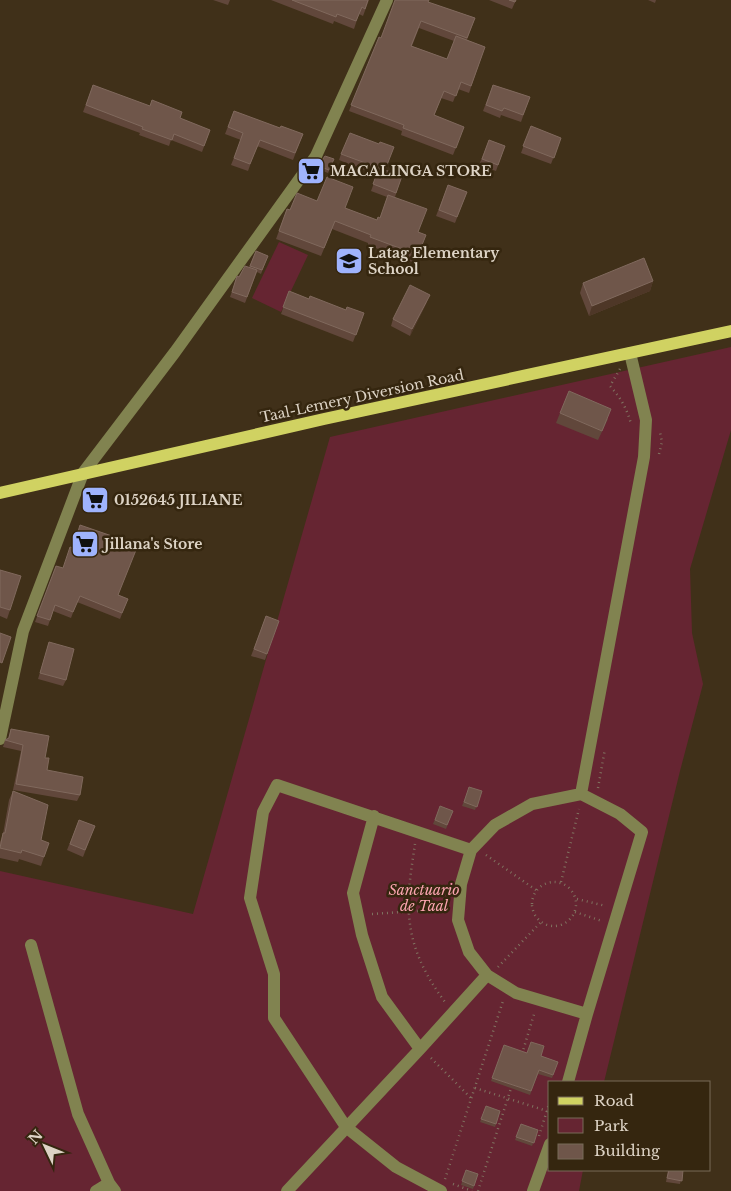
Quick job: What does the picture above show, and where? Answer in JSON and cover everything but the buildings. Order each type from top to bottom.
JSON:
[{"type":"main road","name":"Taal-Lemery Diversion Road","points":[[0,493],[333,416],[731,331]]},
{"type":"street","points":[[0,739],[23,631],[82,473],[176,352],[316,156],[388,0]]},
{"type":"street","points":[[581,794],[644,457],[646,420],[630,353]]},
{"type":"street","points":[[443,1186],[396,1167],[346,1127],[274,1018],[274,974],[250,898],[263,812],[277,785],[471,850]]},
{"type":"street","points":[[568,1081],[642,832],[620,814],[581,794],[532,804],[496,825],[471,850],[461,884],[458,920],[469,952],[516,993],[587,1014]]},
{"type":"street","points":[[374,816],[353,893],[362,936],[382,997],[424,1052]]},
{"type":"street","points":[[31,945],[78,1114],[112,1187],[96,1191]]},
{"type":"street","points":[[287,1191],[346,1127],[424,1052],[491,973]]},
{"type":"street","points":[[533,1191],[548,1150]]},
{"type":"path","points":[[630,353],[610,386],[620,396],[627,410],[632,429]]},
{"type":"path","points":[[658,461],[662,442],[660,427]]},
{"type":"path","points":[[598,792],[606,744]]},
{"type":"path","points":[[561,882],[579,809],[570,808]]},
{"type":"path","points":[[415,838],[408,912],[415,950],[425,972],[449,1007]]},
{"type":"path","points":[[482,860],[485,854],[536,890]]},
{"type":"path","points":[[547,882],[561,882],[569,887],[576,899],[575,912],[570,919],[560,926],[548,926],[541,922],[532,910],[532,899],[536,890],[547,882]]},
{"type":"path","points":[[576,899],[612,907]]},
{"type":"path","points":[[366,914],[450,909]]},
{"type":"path","points":[[575,912],[607,922]]},
{"type":"path","points":[[491,973],[541,922]]},
{"type":"path","points":[[443,1186],[504,997]]},
{"type":"path","points":[[522,1054],[536,1009],[543,1011]]},
{"type":"path","points":[[424,1052],[471,1098]]},
{"type":"path","points":[[478,1191],[513,1081]]},
{"type":"path","points":[[474,1088],[547,1111]]},
{"type":"green space","points":[[279,242],[308,255],[281,312],[252,298]]},
{"type":"green space","name":"Sanctuario de Taal","points":[[731,347],[731,430],[690,569],[692,633],[703,684],[604,1081],[548,1081],[548,1171],[583,1171],[579,1191],[0,1191],[0,871],[193,914],[330,437]]},
{"type":"place","name":"MACALINGA STORE","points":[[311,171]]},
{"type":"place","name":"Latag Elementary School","points":[[349,261]]},
{"type":"place","name":"0152645 JILIANE","points":[[95,500]]},
{"type":"place","name":"Jillana's Store","points":[[85,544]]}]
